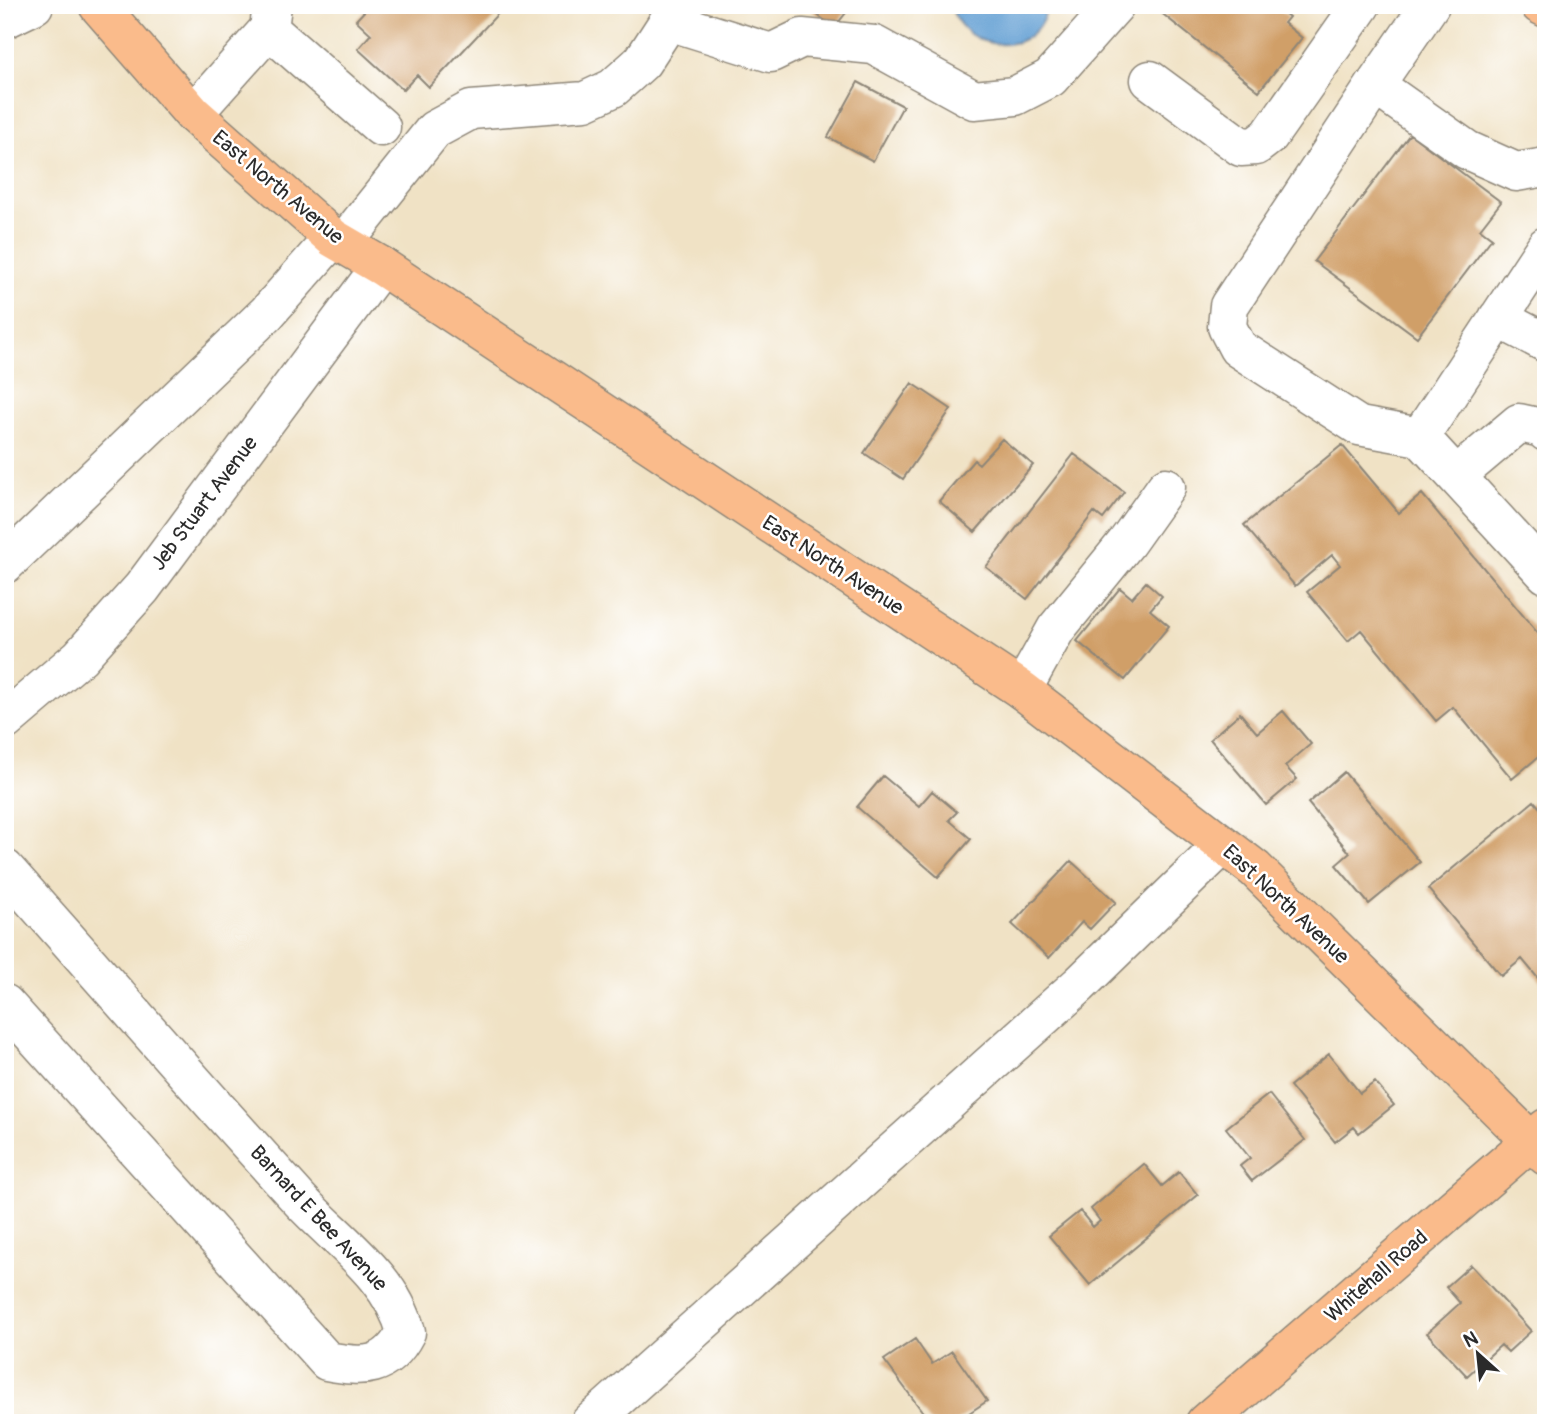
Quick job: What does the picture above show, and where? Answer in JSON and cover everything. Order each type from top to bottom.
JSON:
[{"type":"main road","name":"East North Avenue","points":[[98,5],[192,114],[338,241],[381,266],[1022,690],[1255,869],[1541,1142]]},
{"type":"main road","points":[[1540,5],[1546,8]]},
{"type":"main road","name":"Whitehall Road","points":[[1205,1423],[1541,1142]]},
{"type":"street","points":[[5,19],[34,5]]},
{"type":"street","points":[[5,564],[267,313],[338,241],[434,130],[471,110],[585,101],[613,88],[642,62],[674,13],[771,53],[802,38],[874,45],[974,100],[1015,96],[1050,78],[1115,5]]},
{"type":"street","points":[[1150,80],[1241,147],[1256,146],[1269,136],[1361,5]]},
{"type":"street","points":[[1430,5],[1229,306],[1227,327],[1237,348],[1360,426],[1420,437],[1546,574]]},
{"type":"street","points":[[192,114],[271,17],[381,127]]},
{"type":"street","points":[[1376,85],[1467,150],[1516,172],[1546,167]]},
{"type":"street","points":[[1420,437],[1546,246]]},
{"type":"street","name":"Jeb Stuart Avenue","points":[[5,720],[80,657],[142,587],[381,266]]},
{"type":"street","points":[[1498,318],[1546,343]]},
{"type":"street","points":[[1456,476],[1518,423],[1542,428],[1546,432]]},
{"type":"street","points":[[1022,690],[1056,629],[1127,542],[1166,487]]},
{"type":"street","points":[[590,1423],[1079,985],[1223,845]]},
{"type":"street","name":"Barnard E Bee Avenue","points":[[5,869],[299,1199],[380,1280],[401,1311],[406,1332],[398,1349],[383,1360],[359,1367],[327,1361],[5,1004]]},
{"type":"water","points":[[949,5],[1047,5],[1043,20],[1035,31],[1024,39],[998,44],[971,34],[960,24]]},
{"type":"building","points":[[370,5],[506,5],[429,87],[417,75],[403,90],[358,49],[371,34],[356,20]]},
{"type":"building","points":[[805,5],[852,5],[834,28]]},
{"type":"building","points":[[1164,5],[1242,5],[1248,11],[1253,5],[1274,5],[1289,17],[1284,23],[1302,38],[1259,91],[1159,11]]},
{"type":"building","points":[[858,82],[903,106],[873,161],[828,137]]},
{"type":"building","points":[[1410,134],[1501,202],[1480,229],[1492,238],[1417,337],[1314,261]]},
{"type":"building","points":[[912,383],[951,409],[903,479],[864,453]]},
{"type":"building","points":[[1002,439],[1033,465],[975,532],[939,501],[974,460],[979,464]]},
{"type":"building","points":[[1342,445],[1399,513],[1422,494],[1546,643],[1546,757],[1543,753],[1512,779],[1453,707],[1436,721],[1361,630],[1348,641],[1307,592],[1340,565],[1332,555],[1295,586],[1244,525]]},
{"type":"building","points":[[1074,454],[1124,492],[1103,519],[1094,512],[1027,599],[986,567]]},
{"type":"building","points":[[1146,582],[1162,596],[1150,610],[1169,626],[1125,680],[1077,641],[1120,588],[1132,598]]},
{"type":"building","points":[[1283,711],[1311,744],[1285,766],[1297,779],[1266,805],[1210,739],[1240,713],[1257,733]]},
{"type":"building","points":[[1344,772],[1420,862],[1369,904],[1336,865],[1350,853],[1308,803]]},
{"type":"building","points":[[883,776],[919,806],[932,791],[957,812],[949,820],[971,839],[938,877],[857,807]]},
{"type":"building","points":[[1534,801],[1546,815],[1546,988],[1522,959],[1501,976],[1428,889]]},
{"type":"building","points":[[1071,861],[1116,902],[1090,929],[1082,922],[1049,958],[1012,924]]},
{"type":"building","points":[[1329,1054],[1360,1093],[1375,1082],[1394,1105],[1359,1133],[1354,1127],[1335,1142],[1290,1086]]},
{"type":"building","points":[[1269,1094],[1305,1140],[1252,1181],[1240,1166],[1250,1158],[1226,1128]]},
{"type":"building","points":[[1144,1164],[1162,1186],[1179,1172],[1198,1195],[1090,1285],[1049,1236],[1080,1211],[1093,1227],[1100,1221],[1091,1209]]},
{"type":"building","points":[[1471,1265],[1531,1331],[1508,1352],[1501,1345],[1467,1376],[1427,1333],[1460,1303],[1446,1287]]},
{"type":"building","points":[[915,1339],[932,1364],[952,1351],[987,1401],[954,1423],[931,1423],[884,1360]]}]
